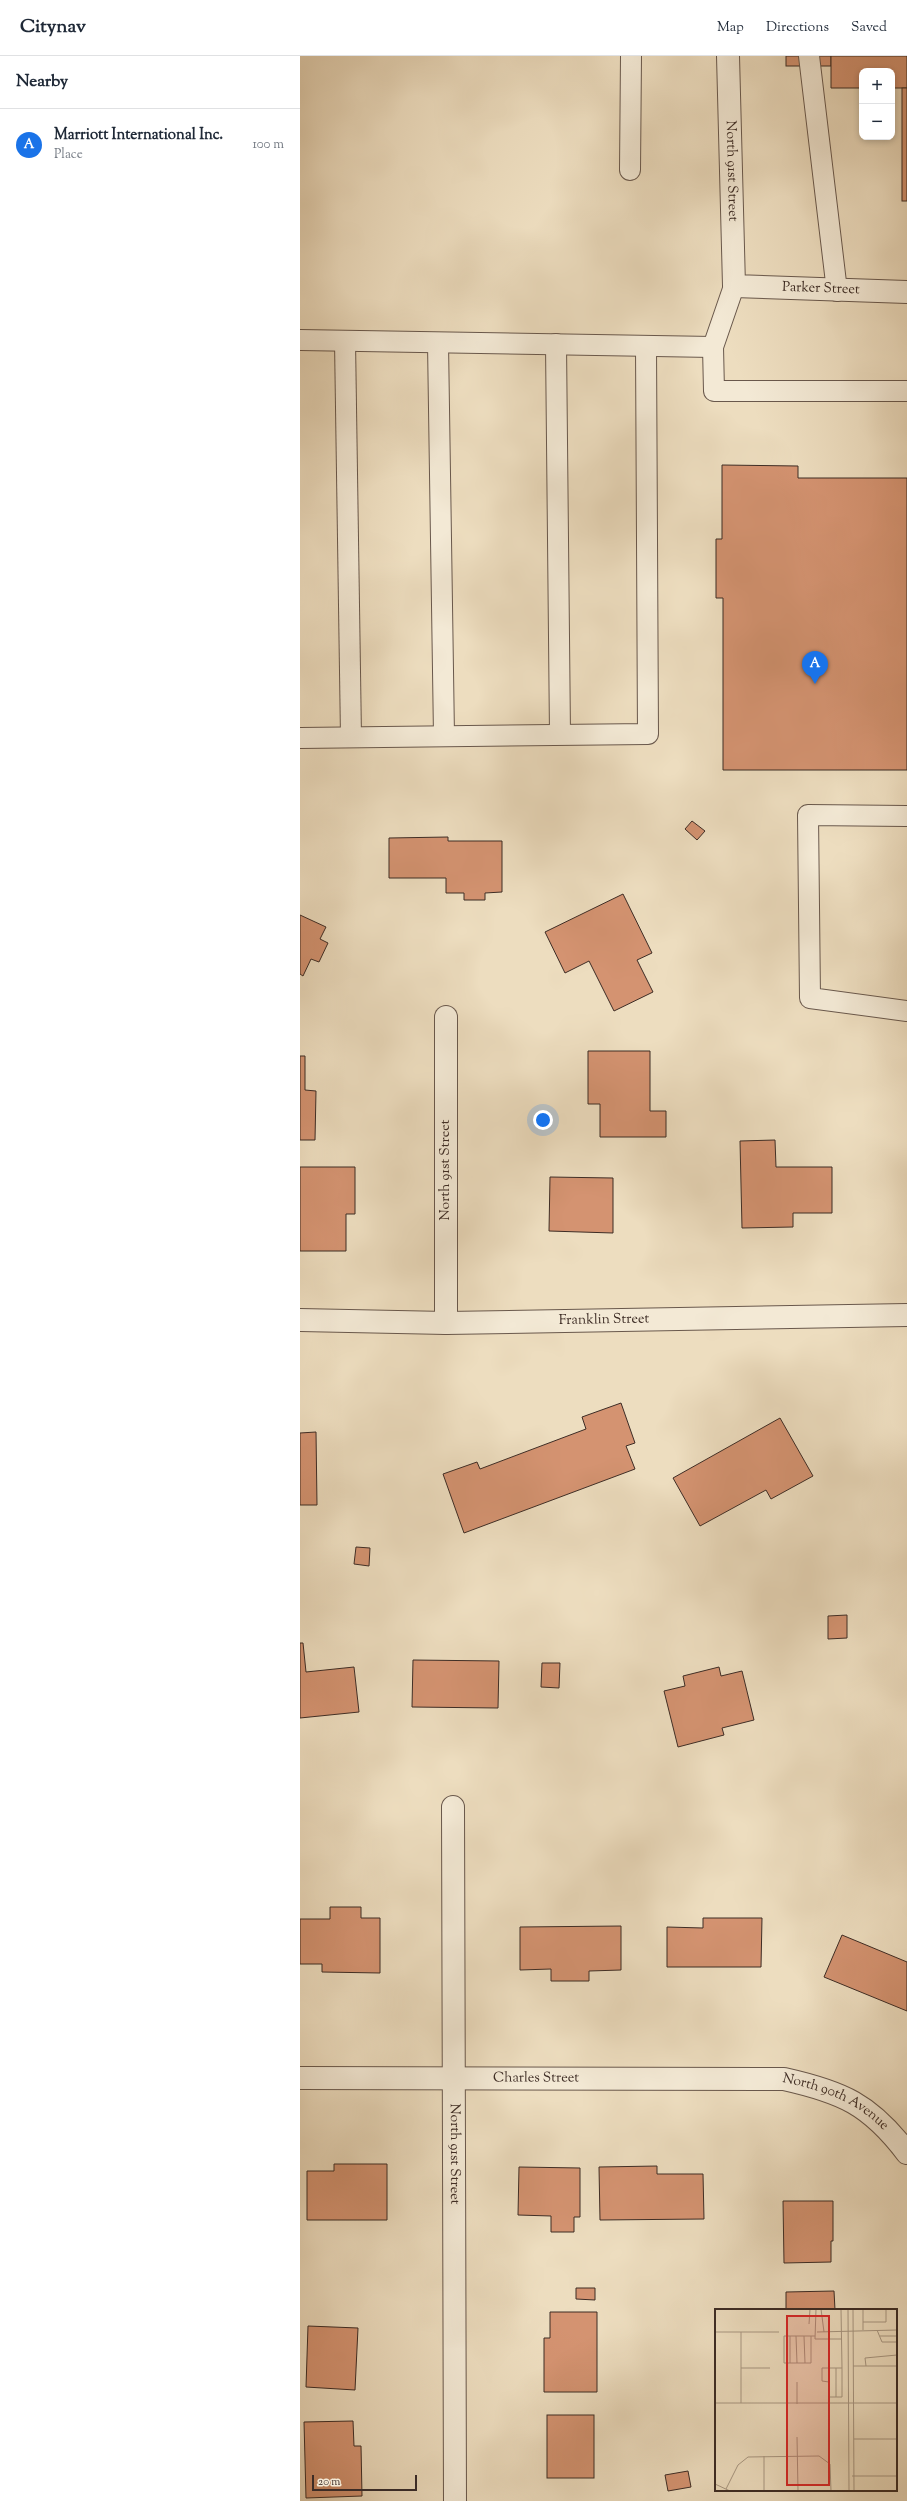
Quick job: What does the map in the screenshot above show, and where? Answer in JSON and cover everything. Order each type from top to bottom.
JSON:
[{"type":"street","name":"North 91st Street","points":[[728,56],[734,286]]},
{"type":"street","name":"Parker Street","points":[[734,286],[837,291],[907,292]]},
{"type":"street","name":"North 91st Street","points":[[446,1017],[446,1323]]},
{"type":"street","name":"Franklin Street","points":[[300,1320],[446,1323],[907,1315]]},
{"type":"street","name":"North 91st Street","points":[[453,1807],[455,2501]]},
{"type":"street","name":"Charles Street","points":[[300,2078],[773,2079]]},
{"type":"street","name":"North 90th Avenue","points":[[773,2079],[824,2088],[854,2102],[889,2129],[907,2153]]},
{"type":"lane","points":[[630,170],[631,56]]},
{"type":"lane","points":[[809,56],[837,291]]},
{"type":"lane","points":[[734,286],[713,347],[714,390],[907,391]]},
{"type":"lane","points":[[300,340],[713,347]]},
{"type":"lane","points":[[345,341],[351,737]]},
{"type":"lane","points":[[438,343],[444,736]]},
{"type":"lane","points":[[556,344],[560,734]]},
{"type":"lane","points":[[300,738],[648,734],[646,346]]},
{"type":"lane","points":[[907,816],[808,815],[810,998],[907,1011]]},
{"type":"building","points":[[786,56],[831,56],[831,66],[786,66]]},
{"type":"building","points":[[831,56],[907,56],[907,88],[895,88],[895,68],[859,68],[859,88],[831,88]]},
{"type":"building","points":[[902,88],[907,88],[907,201],[902,201]]},
{"type":"building","points":[[722,465],[798,466],[798,478],[907,478],[907,770],[723,770],[723,598],[716,598],[716,539],[722,539]]},
{"type":"building","points":[[692,821],[705,831],[697,840],[685,829]]},
{"type":"building","points":[[448,837],[448,841],[502,841],[502,892],[485,893],[485,900],[464,900],[464,893],[446,893],[446,878],[389,878],[389,838]]},
{"type":"building","points":[[623,894],[652,953],[637,960],[653,992],[614,1011],[589,961],[565,973],[545,932]]},
{"type":"building","points":[[300,915],[326,927],[320,939],[328,943],[319,962],[311,959],[303,976],[300,974]]},
{"type":"building","points":[[588,1051],[650,1051],[650,1111],[666,1111],[666,1137],[600,1137],[600,1104],[588,1104]]},
{"type":"building","points":[[300,1056],[305,1056],[305,1090],[316,1091],[315,1140],[300,1140]]},
{"type":"building","points":[[775,1140],[776,1167],[832,1167],[832,1213],[793,1213],[793,1227],[742,1228],[740,1141]]},
{"type":"building","points":[[300,1167],[355,1167],[355,1214],[346,1214],[346,1251],[300,1251]]},
{"type":"building","points":[[550,1177],[613,1178],[613,1233],[549,1231]]},
{"type":"building","points":[[621,1403],[635,1443],[626,1446],[635,1469],[464,1533],[443,1474],[477,1462],[480,1469],[586,1429],[582,1417]]},
{"type":"building","points":[[780,1418],[813,1476],[771,1499],[766,1490],[700,1526],[673,1478]]},
{"type":"building","points":[[316,1432],[317,1505],[300,1505],[300,1433]]},
{"type":"building","points":[[356,1547],[370,1548],[369,1566],[354,1564]]},
{"type":"building","points":[[847,1615],[847,1638],[828,1639],[828,1616]]},
{"type":"building","points":[[300,1643],[303,1643],[306,1672],[354,1667],[359,1712],[300,1718]]},
{"type":"building","points":[[413,1660],[499,1661],[498,1708],[412,1707]]},
{"type":"building","points":[[542,1663],[560,1663],[559,1688],[541,1687]]},
{"type":"building","points":[[719,1667],[721,1676],[742,1671],[754,1720],[722,1728],[724,1735],[678,1747],[664,1691],[685,1686],[683,1676]]},
{"type":"building","points":[[330,1907],[361,1907],[361,1918],[380,1918],[380,1973],[322,1972],[322,1964],[300,1964],[300,1919],[330,1919]]},
{"type":"building","points":[[703,1918],[762,1918],[761,1967],[667,1967],[667,1927],[703,1928]]},
{"type":"building","points":[[621,1926],[621,1970],[589,1971],[589,1981],[551,1981],[551,1969],[520,1970],[520,1927]]},
{"type":"building","points":[[842,1935],[907,1962],[907,2011],[824,1977]]},
{"type":"building","points":[[334,2164],[387,2164],[387,2220],[307,2220],[307,2171],[334,2171]]},
{"type":"building","points":[[657,2166],[657,2174],[703,2174],[704,2219],[600,2220],[599,2167]]},
{"type":"building","points":[[519,2167],[580,2168],[580,2217],[574,2217],[574,2232],[551,2232],[551,2216],[518,2215]]},
{"type":"building","points":[[783,2201],[833,2201],[833,2241],[831,2241],[831,2262],[784,2263]]},
{"type":"building","points":[[576,2288],[595,2288],[595,2300],[576,2299]]},
{"type":"building","points":[[834,2291],[835,2309],[786,2309],[786,2292]]},
{"type":"building","points":[[550,2312],[597,2312],[597,2392],[544,2392],[544,2338],[550,2338]]},
{"type":"building","points":[[308,2326],[358,2328],[355,2390],[306,2387]]},
{"type":"building","points":[[547,2415],[594,2415],[594,2478],[547,2478]]},
{"type":"building","points":[[353,2421],[354,2446],[361,2446],[362,2496],[306,2498],[304,2422]]},
{"type":"building","points":[[688,2471],[691,2487],[668,2491],[665,2475]]},
{"type":"place","name":"Marriott International Inc.","points":[[815,684]]}]
